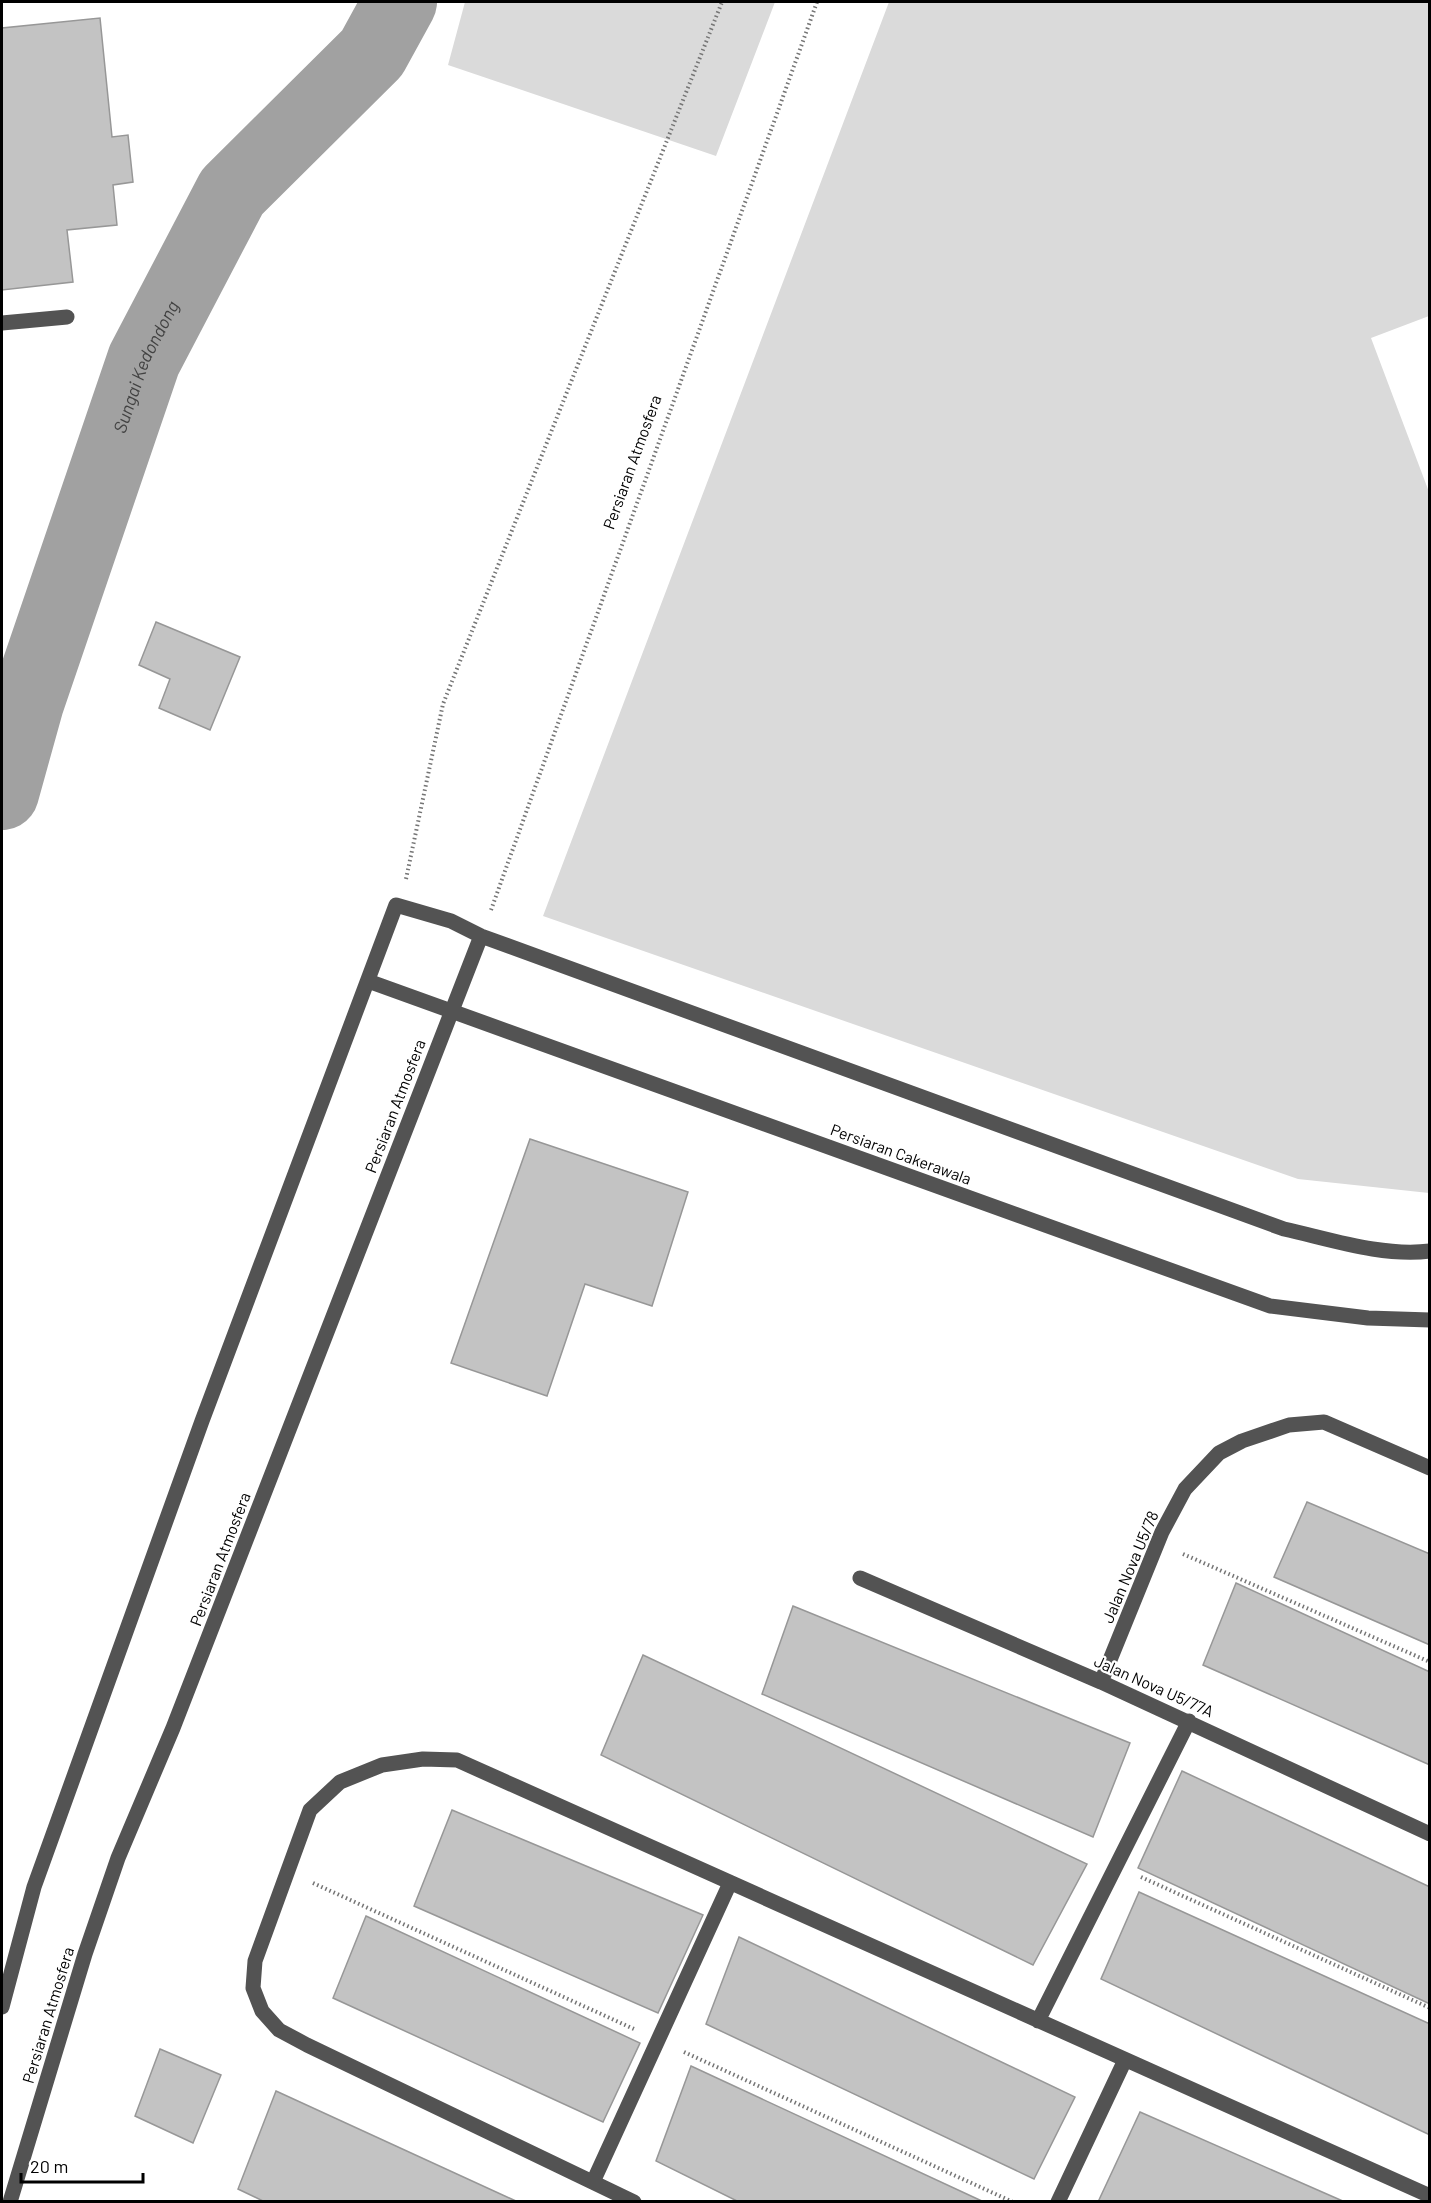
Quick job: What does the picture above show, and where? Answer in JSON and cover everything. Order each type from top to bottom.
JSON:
[{"type":"street","points":[[2,323],[67,317]]},
{"type":"street","points":[[2,2007],[34,1887],[202,1421],[396,905],[451,921],[481,936],[1284,1229],[1365,1247],[1418,1253],[1430,1251]]},
{"type":"street","name":"Persiaran Atmosfera","points":[[10,2202],[85,1954],[118,1858],[174,1728],[481,936]]},
{"type":"street","name":"Persiaran Cakerawala","points":[[368,981],[1270,1306],[1368,1318],[1430,1320]]},
{"type":"street","name":"Jalan Nova U5/78","points":[[1101,1682],[1157,1542],[1185,1489],[1219,1453],[1242,1441],[1289,1425],[1324,1422],[1430,1468]]},
{"type":"street","name":"Jalan Nova U5/77A","points":[[860,1578],[1189,1721],[1430,1834]]},
{"type":"street","points":[[1038,2021],[1189,1721]]},
{"type":"street","points":[[634,2202],[279,2031],[262,2011],[253,1988],[255,1961],[310,1810],[340,1782],[382,1765],[423,1759],[457,1760],[1430,2196]]},
{"type":"street","points":[[593,2182],[730,1883]]},
{"type":"street","points":[[1058,2202],[1125,2060]]},
{"type":"path","points":[[396,905],[405,886],[443,704],[722,2]]},
{"type":"path","name":"Persiaran Atmosfera","points":[[481,936],[817,2]]},
{"type":"path","points":[[1157,1542],[1430,1662]]},
{"type":"path","points":[[1116,1866],[1430,2008]]},
{"type":"shaded area","points":[[465,2],[775,2],[716,156],[448,65]]},
{"type":"shaded area","points":[[889,2],[1429,2],[1429,316],[1371,338],[1429,492],[1429,1193],[1298,1179],[543,916]]},
{"type":"building","points":[[100,18],[112,137],[128,135],[133,182],[113,185],[117,225],[67,230],[73,282],[2,290],[2,28]]},
{"type":"building","points":[[156,622],[240,657],[210,730],[159,708],[170,679],[139,665]]},
{"type":"building","points":[[530,1139],[688,1192],[652,1306],[585,1284],[547,1396],[451,1363]]},
{"type":"building","points":[[1307,1502],[1430,1554],[1430,1645],[1274,1577]]},
{"type":"building","points":[[1236,1583],[1430,1672],[1430,1765],[1203,1665]]},
{"type":"building","points":[[793,1606],[1130,1743],[1093,1837],[762,1694]]},
{"type":"building","points":[[643,1655],[1087,1864],[1033,1965],[601,1755]]},
{"type":"building","points":[[1182,1771],[1430,1887],[1430,2004],[1138,1868]]},
{"type":"building","points":[[452,1810],[703,1915],[658,2013],[414,1906]]},
{"type":"building","points":[[1139,1892],[1430,2024],[1430,2135],[1101,1979]]},
{"type":"building","points":[[366,1916],[640,2043],[603,2122],[333,1998]]},
{"type":"building","points":[[739,1937],[1075,2097],[1034,2179],[706,2024]]},
{"type":"building","points":[[160,2049],[221,2075],[193,2143],[135,2116]]},
{"type":"building","points":[[691,2066],[984,2202],[739,2202],[656,2161]]},
{"type":"building","points":[[276,2091],[518,2202],[265,2202],[238,2189]]},
{"type":"building","points":[[1140,2112],[1345,2202],[1098,2202]]},
{"type":"waterway","name":"Sungai Kedondong","points":[[2,793],[27,703],[144,360],[232,192],[372,53],[400,2]]}]
